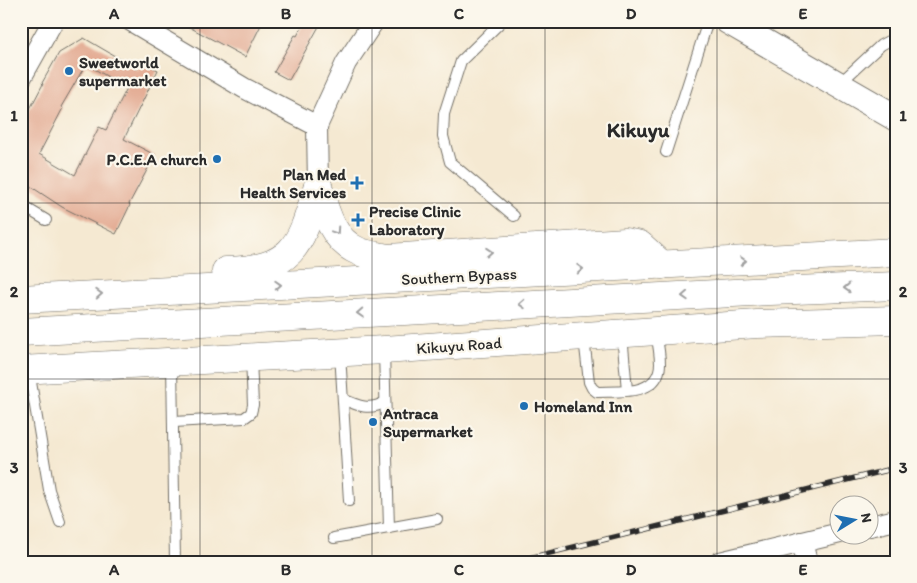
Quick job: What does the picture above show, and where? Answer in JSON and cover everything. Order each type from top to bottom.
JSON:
[{"type":"main road","points":[[318,186],[326,215],[332,228],[348,246],[360,252],[388,258],[625,242],[640,245],[662,265]]},
{"type":"main road","points":[[50,297],[75,280],[98,275],[244,270],[260,268],[280,261],[294,247],[303,232],[318,186]]},
{"type":"main road","name":"Southern Bypass","points":[[21,299],[896,252]]},
{"type":"main road","name":"Southern Bypass","points":[[21,332],[770,291],[896,286]]},
{"type":"main road","name":"Kikuyu Road","points":[[25,370],[384,350],[774,323],[896,320]]},
{"type":"street","points":[[21,78],[53,21]]},
{"type":"street","points":[[132,21],[244,88],[317,126]]},
{"type":"street","points":[[318,186],[317,126],[346,63],[374,21]]},
{"type":"street","points":[[728,21],[896,118]]},
{"type":"street","points":[[880,524],[896,520]]},
{"type":"street","points":[[720,562],[830,535]]},
{"type":"street","points":[[802,542],[807,562]]},
{"type":"lane","points":[[502,21],[461,61],[444,114],[443,136],[450,162],[514,216]]},
{"type":"lane","points":[[666,152],[708,21]]},
{"type":"lane","points":[[838,86],[882,45],[896,37]]},
{"type":"lane","points":[[21,205],[46,220]]},
{"type":"lane","points":[[584,337],[589,382],[592,388],[597,392],[642,389],[652,384],[656,379],[660,366],[656,332]]},
{"type":"lane","points":[[622,334],[627,390]]},
{"type":"lane","points":[[384,350],[389,528]]},
{"type":"lane","points":[[340,352],[349,501]]},
{"type":"lane","points":[[174,422],[244,418],[251,413],[253,405],[251,357]]},
{"type":"lane","points":[[172,362],[175,562]]},
{"type":"lane","points":[[25,370],[49,490],[60,522]]},
{"type":"lane","points":[[343,399],[355,405],[370,408],[386,402]]},
{"type":"lane","points":[[334,538],[437,519]]},
{"type":"building","points":[[178,21],[263,21],[245,57]]},
{"type":"building","points":[[305,21],[322,21],[289,80],[274,72]]},
{"type":"building","points":[[84,38],[137,69],[141,61],[158,70],[124,139],[155,155],[129,204],[116,234],[62,207],[21,180],[21,126],[59,53]],"holes":[[[86,64],[127,88],[106,130],[99,127],[75,175],[39,154],[63,108],[61,107]]]},
{"type":"railway","points":[[513,562],[896,468]]},
{"type":"place","name":"Sweetworld supermarket","points":[[69,71]]},
{"type":"place","name":"P.C.E.A church","points":[[217,159]]},
{"type":"place","name":"Plan Med Health Services","points":[[357,183]]},
{"type":"place","name":"Precise Clinic Laboratory","points":[[358,220]]},
{"type":"place","name":"Homeland Inn","points":[[524,406]]},
{"type":"place","name":"Antraca Supermarket","points":[[373,422]]},
{"type":"district","name":"Kikuyu","points":[[638,130]]}]
